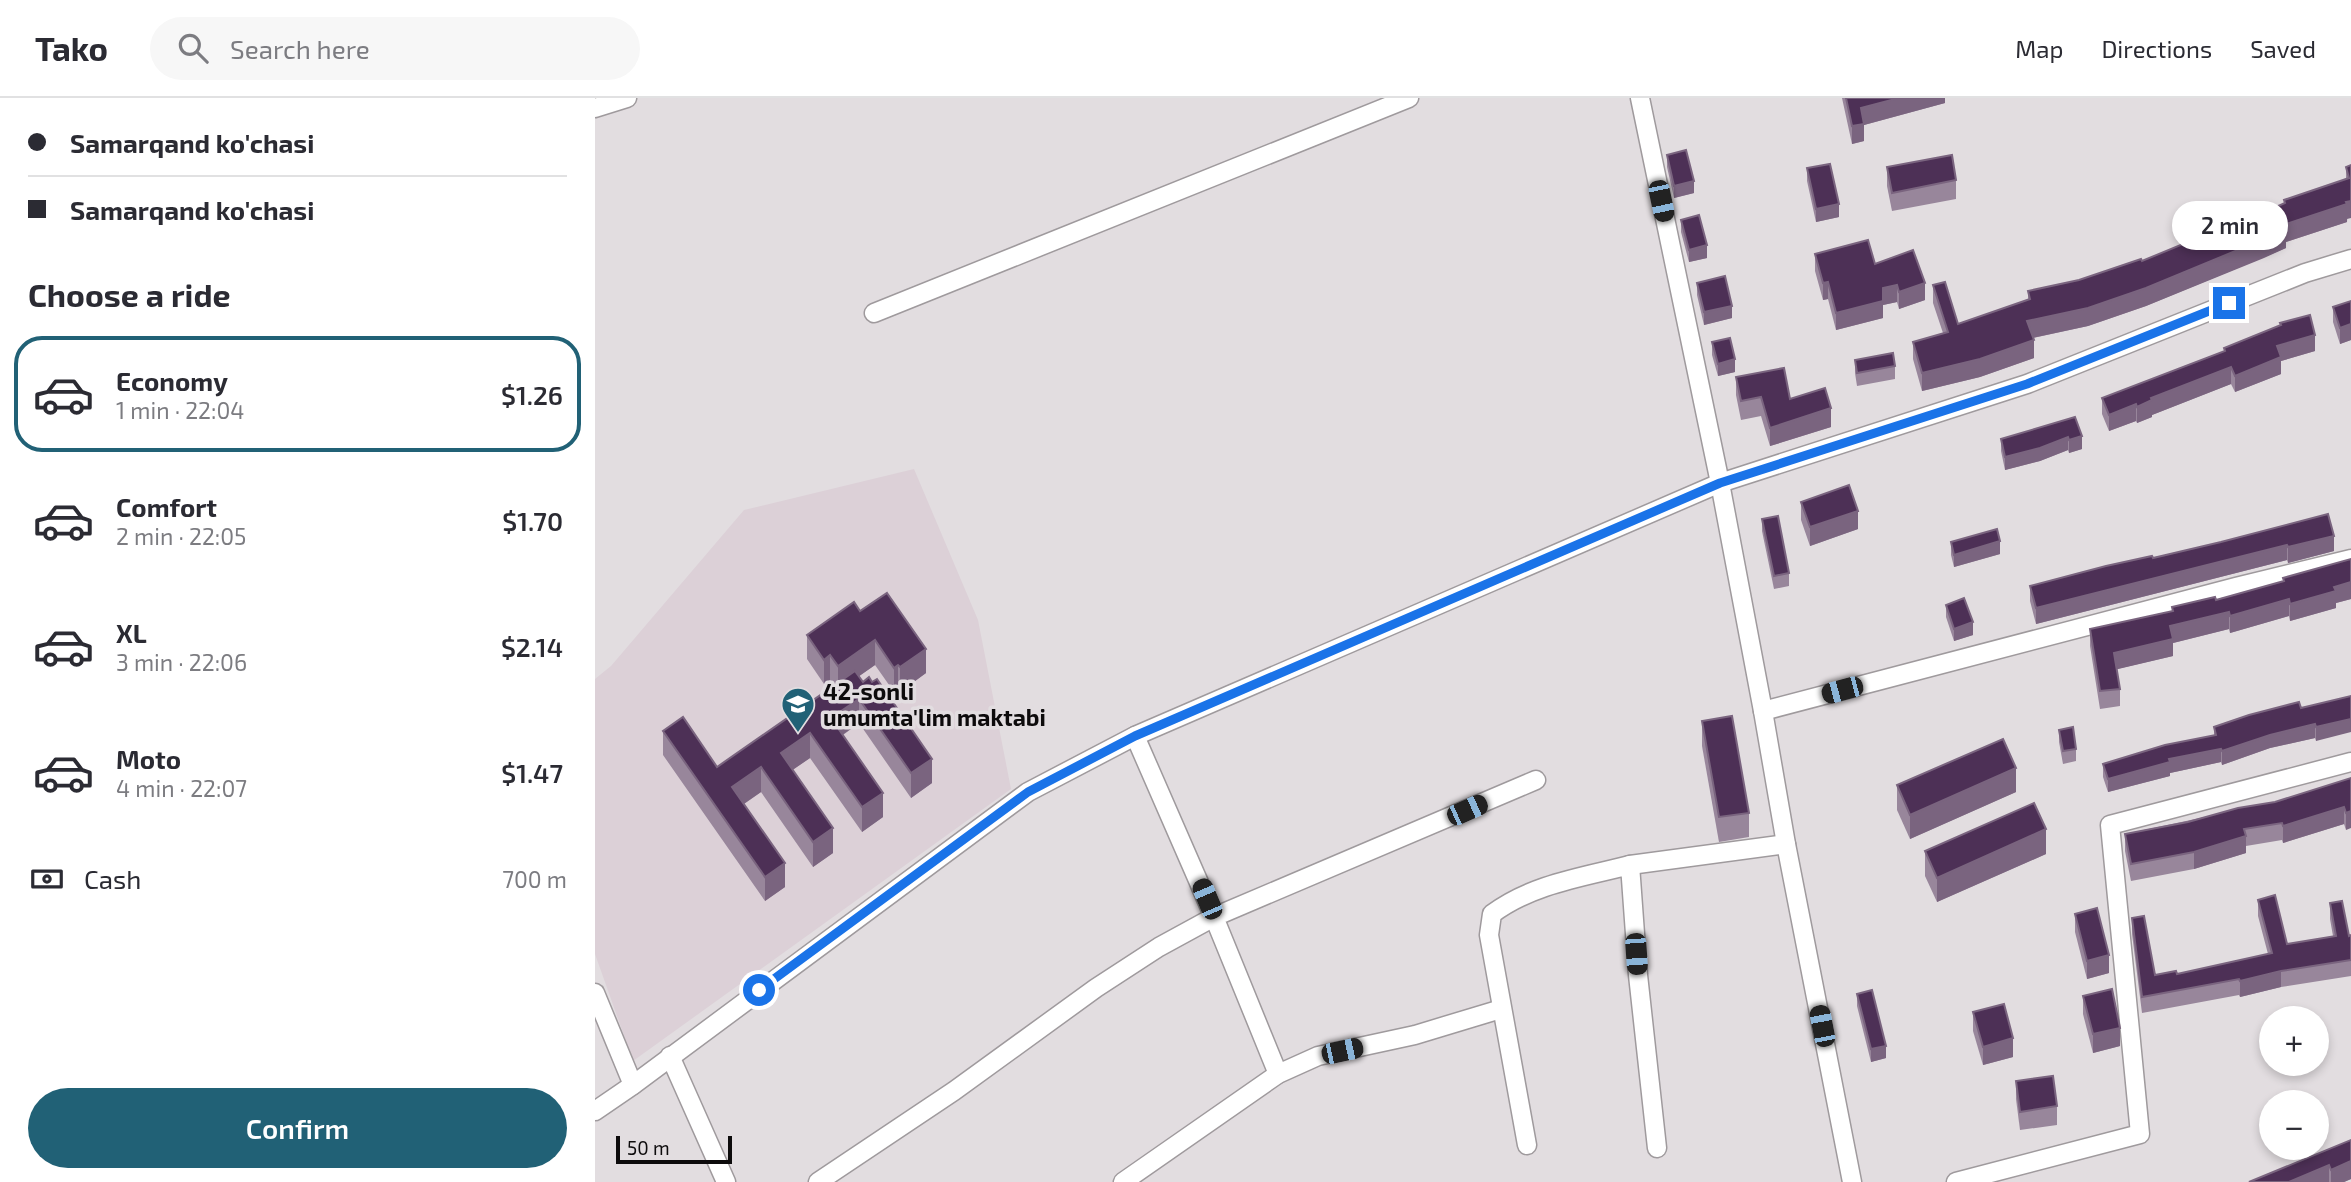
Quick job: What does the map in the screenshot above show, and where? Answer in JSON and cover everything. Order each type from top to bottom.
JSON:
[{"type":"street","points":[[595,108],[627,98]]},
{"type":"street","points":[[874,313],[1409,98]]},
{"type":"street","points":[[1640,98],[1720,483],[1786,844],[1852,1182]]},
{"type":"street","points":[[595,1111],[1028,792],[1135,736],[1720,483],[2027,384],[2305,273],[2351,259]]},
{"type":"street","points":[[1763,711],[2351,559]]},
{"type":"street","points":[[1135,736],[1279,1074]]},
{"type":"street","points":[[1956,1182],[2140,1134],[2111,825],[2351,762]]},
{"type":"street","points":[[818,1182],[954,1091],[1096,988],[1159,947],[1214,917],[1536,780]]},
{"type":"street","points":[[1527,1145],[1489,936],[1492,914],[1510,900],[1533,890],[1630,865],[1786,844]]},
{"type":"street","points":[[1630,865],[1638,975],[1657,1148]]},
{"type":"street","points":[[595,993],[633,1085]]},
{"type":"street","points":[[1123,1182],[1279,1074],[1318,1056],[1415,1035],[1501,1009]]},
{"type":"street","points":[[670,1056],[726,1182]]},
{"type":"shaded area","name":"42-sonli umumta'lim maktabi","points":[[914,469],[978,620],[1011,789],[633,1061],[595,954],[595,679],[611,666],[744,510]]},
{"type":"building","points":[[1846,98],[1899,98],[1861,108],[1864,124],[1852,126]]},
{"type":"building","points":[[1686,150],[1694,181],[1674,186],[1667,155]]},
{"type":"building","points":[[1952,155],[1956,180],[1892,193],[1887,167]]},
{"type":"building","points":[[1830,164],[1839,204],[1816,209],[1807,168]]},
{"type":"building","points":[[2351,165],[2351,201],[2346,202],[2347,204],[2283,225],[2286,230],[2146,288],[2088,308],[2027,321],[2034,340],[1980,359],[1922,373],[1913,342],[1948,332],[1933,285],[1945,282],[1958,324],[2030,299],[2028,291],[2079,280],[2141,259],[2142,261],[2253,215],[2254,217],[2285,203],[2284,200],[2349,178],[2346,167]]},
{"type":"building","points":[[1699,215],[1707,245],[1689,250],[1681,220]]},
{"type":"building","points":[[1868,240],[1875,264],[1913,250],[1925,283],[1899,292],[1897,285],[1883,288],[1883,301],[1836,313],[1828,282],[1823,283],[1815,254]]},
{"type":"building","points":[[1725,276],[1732,306],[1704,312],[1697,283]]},
{"type":"building","points":[[2351,301],[2351,324],[2340,328],[2333,307]]},
{"type":"building","points":[[2310,315],[2315,335],[2277,346],[2281,357],[2235,376],[2231,367],[2151,398],[2152,400],[2137,407],[2136,404],[2109,415],[2102,398],[2225,351],[2224,348],[2281,325],[2280,323]]},
{"type":"building","points":[[1730,338],[1735,359],[1718,364],[1712,342]]},
{"type":"building","points":[[1893,353],[1895,366],[1857,373],[1855,360]]},
{"type":"building","points":[[1784,368],[1790,399],[1825,388],[1831,408],[1770,428],[1761,397],[1741,401],[1736,377]]},
{"type":"building","points":[[2075,417],[2082,436],[2069,440],[2068,437],[2005,457],[2001,439]]},
{"type":"building","points":[[1849,485],[1858,511],[1810,527],[1801,502]]},
{"type":"building","points":[[2328,514],[2334,536],[2288,547],[2287,545],[2036,608],[2030,586]]},
{"type":"building","points":[[1778,516],[1789,573],[1774,576],[1762,519]]},
{"type":"building","points":[[1997,529],[2000,541],[1954,555],[1951,542]]},
{"type":"building","points":[[2351,559],[2351,582],[2334,587],[2336,591],[2290,604],[2289,599],[2230,616],[2229,612],[2170,626],[2173,639],[2114,653],[2120,689],[2100,691],[2090,629],[2173,611],[2172,607],[2215,597],[2216,600]]},
{"type":"building","points":[[887,593],[926,649],[900,667],[898,665],[894,668],[875,640],[838,666],[830,655],[824,660],[807,635],[854,602],[860,611]]},
{"type":"building","points":[[1964,598],[1973,622],[1954,629],[1946,605]]},
{"type":"building","points":[[855,671],[863,682],[869,677],[872,682],[877,679],[932,759],[911,773],[859,699],[831,718],[883,793],[862,807],[810,733],[781,753],[833,828],[813,842],[761,767],[732,787],[785,863],[765,877],[663,731],[683,717],[717,767]]},
{"type":"building","points":[[2351,696],[2351,719],[2270,735],[2222,751],[2221,749],[2169,759],[2170,762],[2108,779],[2103,764],[2165,745],[2216,735],[2214,727],[2249,715],[2299,702],[2301,708]]},
{"type":"building","points":[[1732,716],[1749,813],[1719,817],[1702,721]]},
{"type":"building","points":[[2073,727],[2076,749],[2063,751],[2059,730]]},
{"type":"building","points":[[2003,739],[2016,768],[1910,815],[1897,785]]},
{"type":"building","points":[[2351,778],[2351,811],[2346,813],[2344,807],[2283,826],[2282,823],[2244,829],[2246,836],[2194,852],[2131,864],[2125,834],[2275,802]]},
{"type":"building","points":[[2034,803],[2046,829],[1937,878],[1925,851]]},
{"type":"building","points":[[2275,895],[2287,944],[2336,936],[2330,903],[2342,901],[2349,936],[2351,935],[2351,960],[2142,997],[2132,918],[2144,916],[2155,975],[2176,971],[2177,974],[2272,953],[2258,900]]},
{"type":"building","points":[[2097,908],[2109,955],[2087,961],[2075,914]]},
{"type":"building","points":[[2112,989],[2120,1028],[2093,1034],[2083,996]]},
{"type":"building","points":[[1872,990],[1886,1046],[1871,1049],[1857,994]]},
{"type":"building","points":[[2004,1004],[2013,1038],[1983,1047],[1973,1012]]},
{"type":"building","points":[[2053,1076],[2057,1106],[2020,1112],[2016,1081]]},
{"type":"building","points":[[2351,1140],[2351,1161],[2331,1170],[2329,1165],[2289,1182],[2249,1182],[2302,1160],[2329,1160],[2329,1149]]},
{"type":"place","name":"42-sonli umumta'lim maktabi","points":[[798,734]]},
{"type":"route","points":[[759,990],[1028,792],[1135,736],[1720,483],[2027,384],[2229,303]]}]
